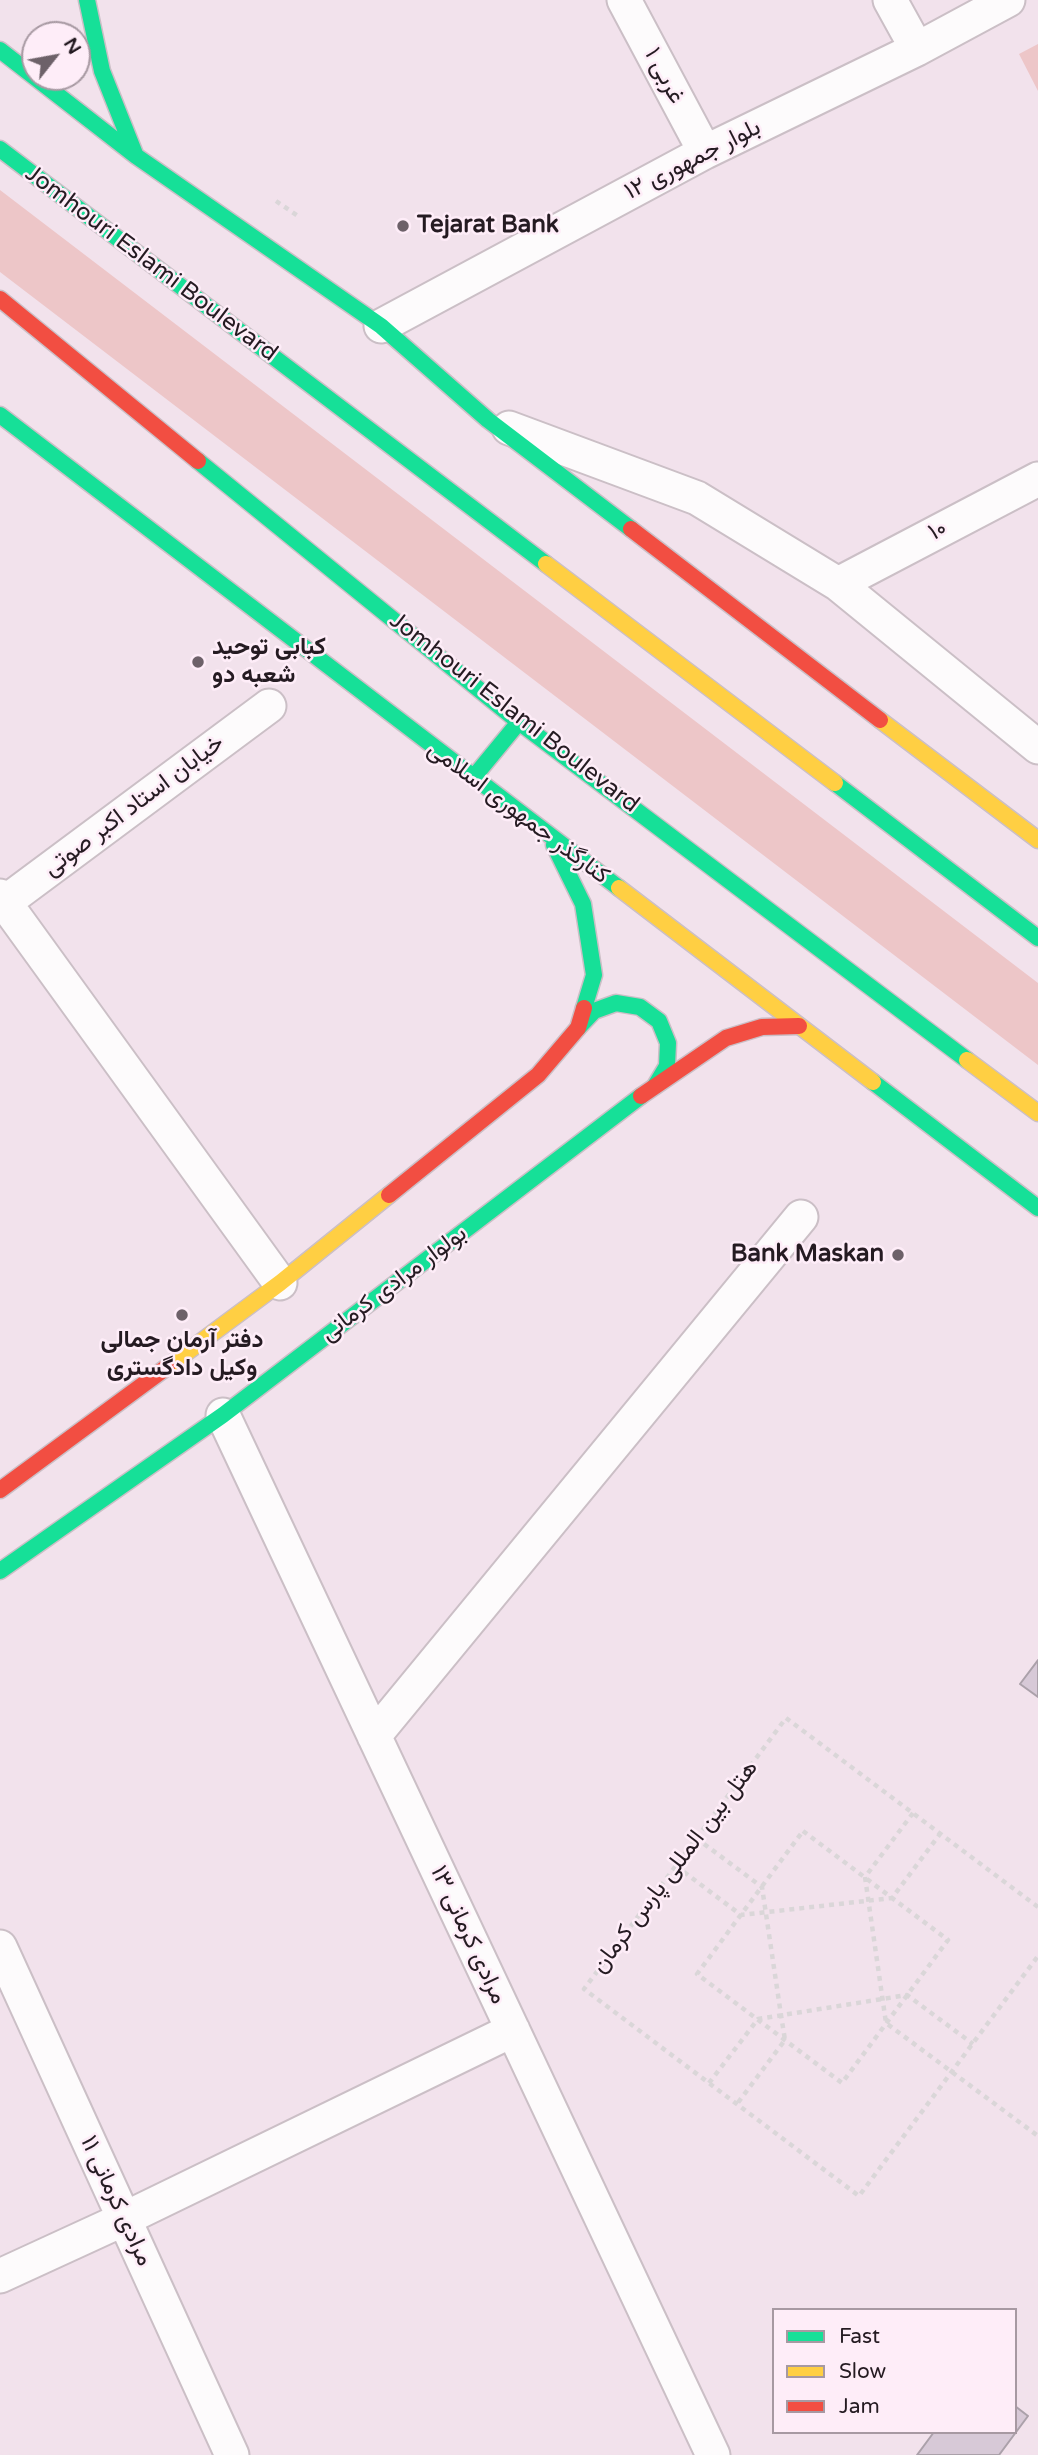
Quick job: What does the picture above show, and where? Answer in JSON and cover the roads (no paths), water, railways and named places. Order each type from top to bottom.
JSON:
[{"type":"street","points":[[87,0],[102,71],[136,156]]},
{"type":"street","name":"۱ غربی","points":[[624,0],[705,152]]},
{"type":"street","points":[[890,0],[916,49]]},
{"type":"street","name":"بلوار جمهوری ۱۲","points":[[381,326],[705,152],[916,49],[1008,0]]},
{"type":"street","points":[[0,50],[136,156],[381,326],[488,420],[1038,840]]},
{"type":"street","name":"Jomhouri Eslami Boulevard","points":[[0,149],[1038,938]]},
{"type":"street","name":"Jomhouri Eslami Boulevard","points":[[0,299],[519,722],[1038,1113]]},
{"type":"street","name":"کنارگذر جمهوری اسلامی","points":[[0,415],[1038,1208]]},
{"type":"street","points":[[488,420],[697,498],[838,584],[1038,747]]},
{"type":"street","name":"۱۰","points":[[838,584],[1035,488]]},
{"type":"street","name":"خیابان استاد اکبر صوتی","points":[[2,902],[269,706]]},
{"type":"street","points":[[473,778],[519,722]]},
{"type":"street","points":[[550,837],[583,904],[594,975],[578,1028]]},
{"type":"street","points":[[2,902],[281,1283]]},
{"type":"street","points":[[0,1490],[281,1283],[538,1075],[594,1011],[617,1003],[640,1007],[659,1021],[668,1042],[667,1066],[654,1086]]},
{"type":"street","name":"بولوار مرادی کرمانی","points":[[0,1571],[223,1415],[654,1086],[726,1038],[762,1027],[799,1026]]},
{"type":"street","points":[[374,1736],[801,1217]]},
{"type":"street","name":"مرادی کرمانی ۱۳","points":[[223,1415],[713,2455]]},
{"type":"street","name":"مرادی کرمانی ۱۱","points":[[0,1947],[232,2455]]},
{"type":"street","points":[[0,2276],[124,2219],[513,2030]]},
{"type":"place","name":"Tejarat Bank","points":[[403,226]]},
{"type":"place","name":"کبابی توحید شعبه دو","points":[[198,662]]},
{"type":"place","name":"Bank Maskan","points":[[898,1255]]},
{"type":"place","name":"دفتر آرمان جمالی وکیل دادگستری","points":[[182,1315]]}]
